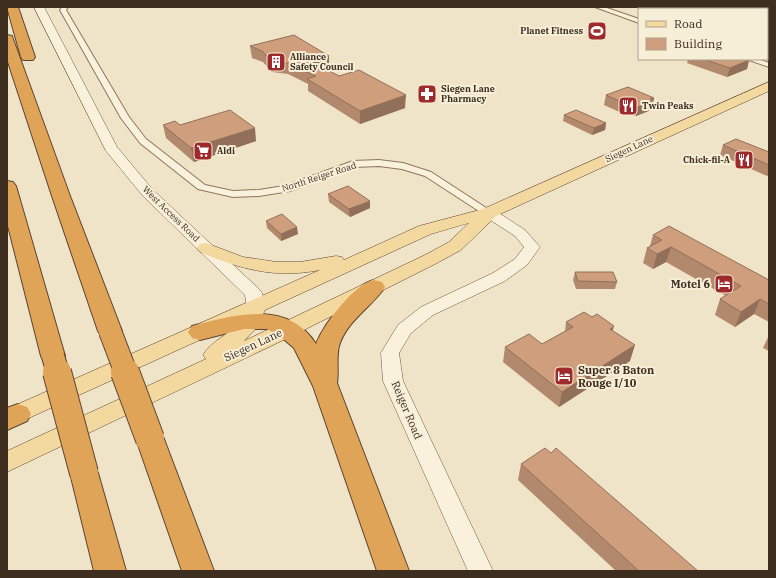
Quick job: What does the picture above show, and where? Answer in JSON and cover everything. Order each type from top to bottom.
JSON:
[{"type":"highway","points":[[12,7],[57,150],[61,196]]},
{"type":"highway","points":[[7,39],[61,196],[198,571]]},
{"type":"highway","points":[[7,186],[110,571]]},
{"type":"highway","points":[[325,384],[327,372],[325,360],[328,345],[334,329],[345,315],[374,288]]},
{"type":"highway","points":[[200,332],[253,314],[270,323],[282,326],[303,342],[318,374],[325,384],[393,571]]},
{"type":"main road","name":"West Access Road","points":[[39,7],[111,148],[148,193],[253,293],[253,314]]},
{"type":"main road","name":"Siegen Lane","points":[[253,314],[425,230],[489,213],[769,86]]},
{"type":"main road","name":"Siegen Lane","points":[[10,460],[374,288],[455,246],[489,213]]},
{"type":"main road","name":"Reiger Road","points":[[481,571],[393,381],[390,353],[404,329],[427,311],[499,277],[521,262],[532,247],[520,233],[489,213]]},
{"type":"main road","points":[[206,248],[240,262],[263,267],[292,268],[314,267],[386,248]]},
{"type":"main road","points":[[183,378],[245,331],[253,314]]},
{"type":"main road","points":[[11,418],[200,332]]},
{"type":"street","name":"North Reiger Road","points":[[65,7],[63,10],[125,118],[143,141],[202,187],[233,194],[260,193],[286,189],[353,164],[379,162],[403,166],[428,174],[489,213]]},
{"type":"street","points":[[598,7],[638,21]]},
{"type":"street","points":[[618,7],[638,14]]},
{"type":"street","points":[[753,60],[769,65]]},
{"type":"building","points":[[294,35],[329,56],[311,61],[339,76],[359,70],[406,95],[360,111],[307,79],[316,76],[286,63],[271,61],[262,51],[250,46]]},
{"type":"building","points":[[706,60],[749,60],[730,68]]},
{"type":"building","points":[[628,87],[654,98],[650,99],[653,101],[638,107],[632,104],[628,105],[606,95]]},
{"type":"building","points":[[230,110],[255,128],[191,148],[163,125],[175,121],[180,125]]},
{"type":"building","points":[[576,110],[606,123],[594,128],[564,115]]},
{"type":"building","points":[[736,139],[769,152],[769,165],[723,145]]},
{"type":"building","points":[[348,186],[370,201],[349,209],[328,194]]},
{"type":"building","points":[[282,214],[297,227],[281,234],[266,221]]},
{"type":"building","points":[[669,226],[769,280],[769,304],[760,299],[741,312],[720,299],[741,286],[671,247],[657,254],[647,248],[662,240],[653,235]]},
{"type":"building","points":[[575,272],[613,272],[617,282],[578,281]]},
{"type":"building","name":"Super 8 Baton Rouge I/10","points":[[584,312],[592,317],[597,314],[614,326],[610,329],[635,345],[562,392],[505,347],[529,334],[542,344],[573,327],[566,322]]},
{"type":"building","points":[[545,448],[551,453],[556,448],[698,571],[639,571],[521,464]]},
{"type":"place","name":"Planet Fitness","points":[[597,31]]},
{"type":"place","name":"Alliance Safety Council","points":[[276,62]]},
{"type":"place","name":"Siegen Lane Pharmacy","points":[[427,94]]},
{"type":"place","name":"Twin Peaks","points":[[628,106]]},
{"type":"place","name":"Aldi","points":[[203,151]]},
{"type":"place","name":"Chick-fil-A","points":[[744,160]]},
{"type":"place","name":"Motel 6","points":[[724,284]]},
{"type":"place","name":"Super 8 Baton Rouge I/10","points":[[564,376]]}]
